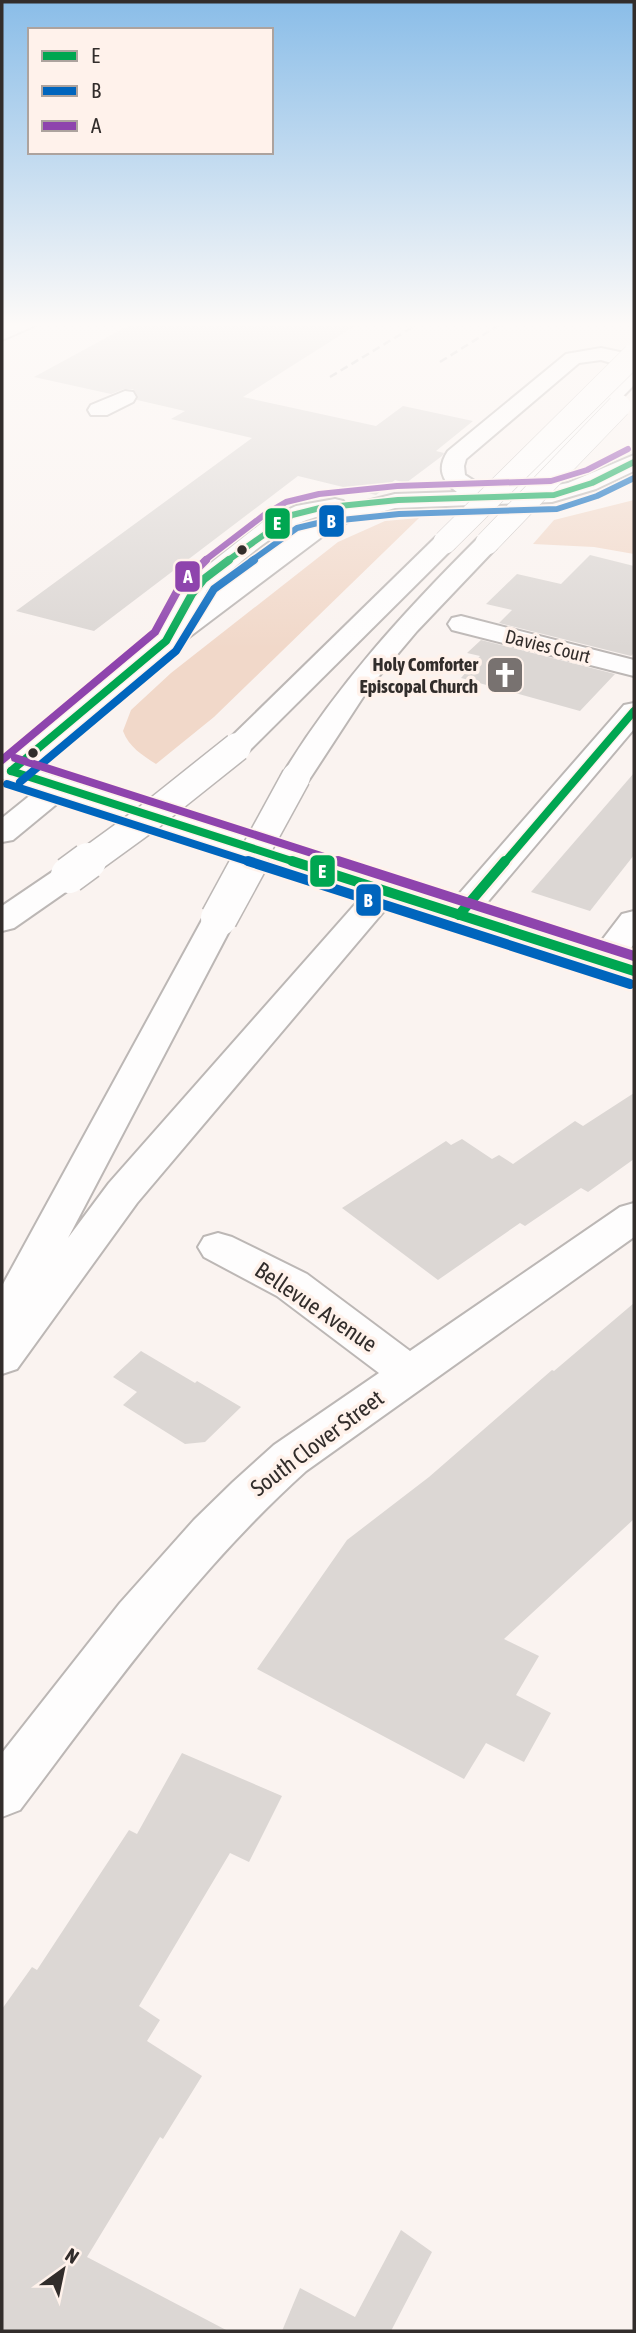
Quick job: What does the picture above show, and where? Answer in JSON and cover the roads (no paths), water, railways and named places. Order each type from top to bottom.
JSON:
[{"type":"main road","points":[[486,431],[456,456],[452,471],[457,480],[488,498],[510,492],[527,481],[577,431]]},
{"type":"main road","points":[[2,921],[148,818],[237,747],[557,431]]},
{"type":"main road","points":[[2,1325],[219,918],[329,719],[357,681],[595,431]]},
{"type":"main road","points":[[6,770],[166,640],[326,523],[355,509],[386,501],[539,497],[568,491],[634,462]]},
{"type":"main road","name":"Davies Court","points":[[461,624],[634,668]]},
{"type":"main road","points":[[459,915],[634,712]]},
{"type":"main road","points":[[6,770],[619,966],[634,921]]},
{"type":"main road","points":[[2,833],[60,787]]},
{"type":"main road","points":[[2,1358],[123,1193],[384,891]]},
{"type":"main road","name":"South Clover Street","points":[[2,1793],[212,1530],[251,1490],[290,1458],[634,1217]]},
{"type":"main road","name":"Bellevue Avenue","points":[[218,1247],[292,1285],[410,1374]]},
{"type":"place","name":"Holy Comforter Episcopal Church","points":[[505,675]]}]
